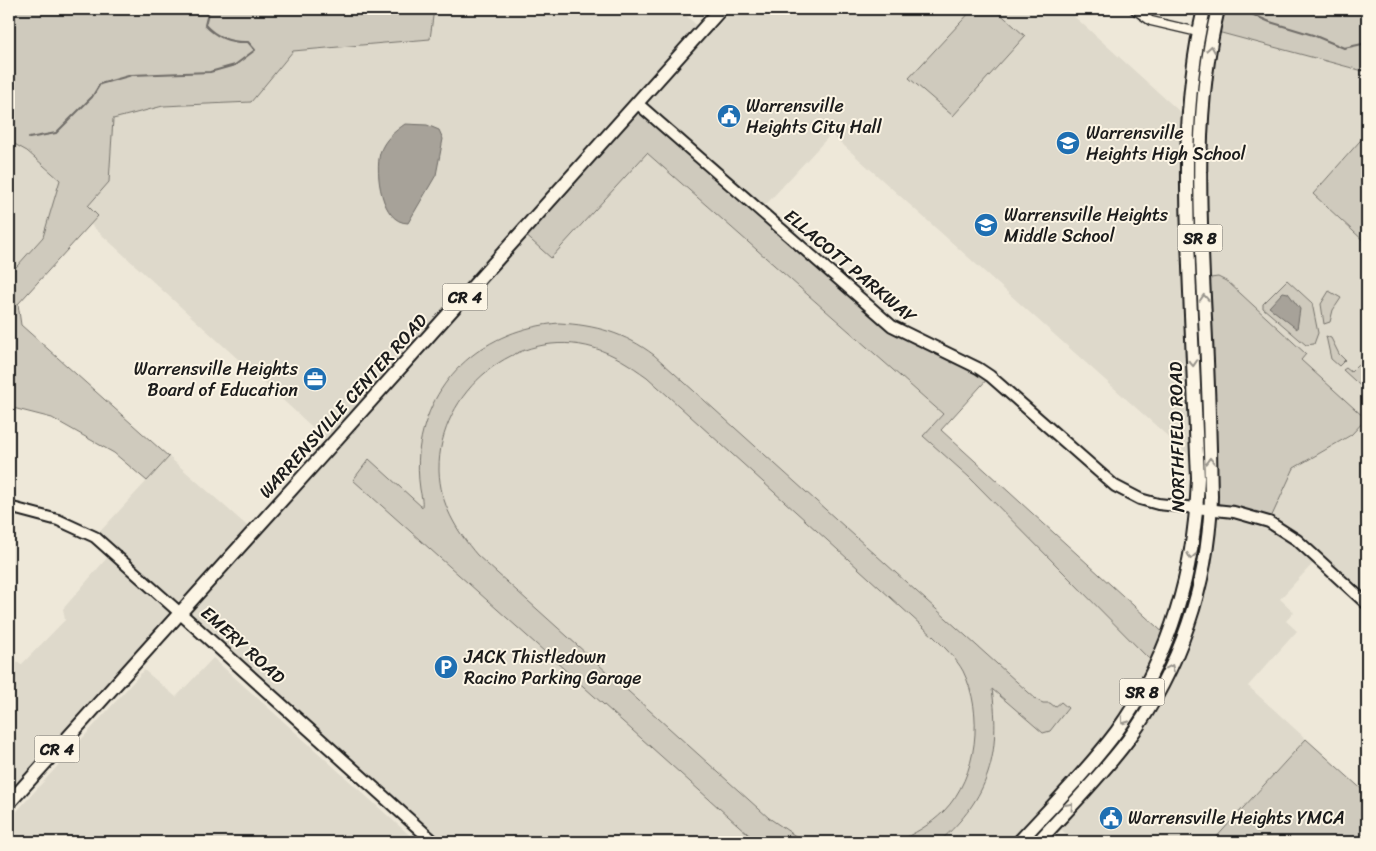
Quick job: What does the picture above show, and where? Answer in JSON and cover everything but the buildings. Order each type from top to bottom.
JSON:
[{"type":"main road","name":"WARRENSVILLE CENTER ROAD","points":[[9,803],[721,9]]},
{"type":"main road","name":"NORTHFIELD ROAD","points":[[1019,842],[1110,740],[1150,678],[1168,637],[1180,601],[1192,550],[1198,478],[1186,197],[1187,129],[1198,32],[1204,9]]},
{"type":"main road","name":"NORTHFIELD ROAD","points":[[1038,842],[1128,740],[1164,681],[1183,639],[1198,590],[1209,537],[1211,509],[1209,414],[1200,239],[1200,136],[1204,89],[1218,9]]},
{"type":"main road","name":"EMERY ROAD","points":[[180,613],[434,842]]},
{"type":"main road","points":[[1040,819],[1050,828]]},
{"type":"street","points":[[1134,9],[1151,21],[1198,32]]},
{"type":"street","name":"ELLACOTT PARKWAY","points":[[637,103],[892,326],[909,336],[978,368],[990,376],[1108,481],[1123,491],[1158,504],[1249,514],[1287,532],[1367,604]]},
{"type":"street","name":"EMERY ROAD","points":[[9,507],[58,520],[95,537],[180,613]]},
{"type":"shaded area","points":[[9,9],[434,9],[430,39],[293,51],[251,102],[163,106],[113,119],[109,182],[88,206],[98,216],[18,304],[21,325],[169,457],[147,481],[114,453],[52,418],[9,407],[9,275],[43,237],[60,180],[27,151],[9,141]]},
{"type":"shaded area","points":[[434,9],[679,9],[702,30],[708,23],[715,29],[733,9],[1066,9],[1179,111],[1184,109],[1192,458],[831,134],[760,211],[617,126],[943,414],[924,436],[969,477],[1168,637],[1197,507],[1269,522],[1294,468],[1351,436],[1301,359],[1306,354],[1228,282],[1218,277],[1203,279],[1200,239],[1214,31],[1367,72],[1367,133],[1313,194],[1367,244],[1367,604],[1317,559],[1280,599],[1294,612],[1286,621],[1297,631],[1248,686],[1306,739],[1212,842],[1075,842],[1055,824],[1038,842],[435,842],[180,613],[9,803],[9,654],[21,665],[65,620],[63,609],[112,552],[95,537],[169,457],[254,532],[332,445],[91,225],[98,216],[88,206],[109,181],[113,119],[163,106],[251,102],[293,51],[430,39]]},
{"type":"shaded area","points":[[973,9],[995,9],[1025,36],[953,116],[909,78]]},
{"type":"shaded area","points":[[1218,9],[1367,9],[1367,72],[1214,31]]},
{"type":"shaded area","points":[[637,103],[892,326],[990,376],[941,430],[1168,637],[1156,666],[969,477],[923,436],[943,414],[647,153],[551,258],[522,232]]},
{"type":"shaded area","points":[[405,124],[427,125],[439,130],[443,139],[436,175],[408,223],[399,221],[386,206],[382,196],[378,172],[380,153],[384,144]]},
{"type":"shaded area","points":[[1367,133],[1367,244],[1313,194]]},
{"type":"shaded area","points":[[11,140],[27,151],[60,180],[43,237],[9,275],[9,141]]},
{"type":"shaded area","points":[[1218,277],[1228,282],[1306,354],[1301,360],[1366,419],[1351,435],[1294,468],[1269,522],[1211,509],[1203,279]]},
{"type":"shaded area","points":[[1287,280],[1312,303],[1318,333],[1314,344],[1306,345],[1263,308],[1263,304]]},
{"type":"shaded area","points":[[1329,291],[1341,298],[1333,310],[1330,322],[1324,324],[1321,304]]},
{"type":"shaded area","points":[[1283,292],[1288,293],[1300,309],[1297,329],[1269,307]]},
{"type":"shaded area","points":[[559,323],[597,328],[621,336],[654,355],[1037,700],[1043,703],[1050,703],[1055,707],[1061,702],[1068,708],[1050,731],[1043,733],[992,689],[995,734],[993,754],[988,773],[981,791],[970,808],[939,842],[896,842],[922,829],[939,816],[955,797],[964,780],[974,744],[975,725],[974,706],[970,688],[960,666],[933,636],[647,377],[628,364],[594,348],[565,343],[537,346],[511,356],[487,371],[467,391],[452,415],[442,441],[439,470],[442,494],[446,505],[462,536],[477,555],[769,818],[797,837],[810,842],[757,842],[353,480],[369,459],[422,507],[418,465],[419,451],[425,424],[435,400],[448,379],[465,361],[485,346],[508,335],[532,327]]},
{"type":"shaded area","points":[[1326,336],[1331,338],[1339,354],[1345,360],[1339,366],[1331,359]]},
{"type":"shaded area","points":[[1358,365],[1367,373],[1367,392],[1343,370],[1346,368],[1351,372]]},
{"type":"shaded area","points":[[213,658],[417,842],[9,842],[9,820],[144,670],[176,697]]},
{"type":"shaded area","points":[[1306,739],[1367,794],[1367,842],[1212,842]]},
{"type":"waterway","points":[[29,138],[56,133],[92,97],[100,84],[132,75],[210,72],[235,65],[255,50],[248,42],[236,42],[225,39],[210,30],[205,25],[208,13],[213,9]]},
{"type":"waterway","points":[[1240,9],[1270,22],[1313,35],[1344,48],[1367,43]]},
{"type":"place","name":"Warrensville Heights City Hall","points":[[729,116]]},
{"type":"place","name":"Warrensville Heights High School","points":[[1068,143]]},
{"type":"place","name":"Warrensville Heights Middle School","points":[[986,225]]},
{"type":"place","name":"Warrensville Heights Board of Education","points":[[315,379]]},
{"type":"place","name":"JACK Thistledown Racino Parking Garage","points":[[446,667]]},
{"type":"place","name":"Warrensville Heights YMCA","points":[[1111,818]]}]
